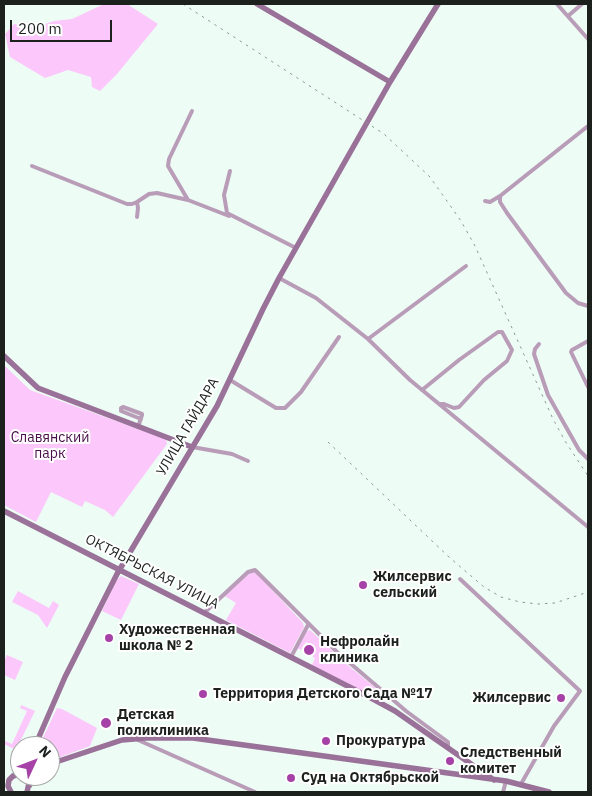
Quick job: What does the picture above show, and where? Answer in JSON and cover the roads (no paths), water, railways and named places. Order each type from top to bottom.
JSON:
[{"type":"street","points":[[257,4],[390,82]]},
{"type":"street","name":"УЛИЦА ГАЙДАРА","points":[[39,736],[77,652],[120,569],[218,406],[279,278],[390,82],[438,4]]},
{"type":"street","points":[[557,4],[588,39]]},
{"type":"street","points":[[568,16],[582,4]]},
{"type":"street","points":[[188,200],[176,181],[168,163],[192,111]]},
{"type":"street","points":[[485,201],[490,202],[500,196],[588,126]]},
{"type":"street","points":[[32,166],[127,204],[137,202],[150,194],[188,200],[229,216],[296,248]]},
{"type":"street","points":[[229,216],[226,212],[224,195],[230,172]]},
{"type":"street","points":[[500,196],[500,202],[507,213],[566,293],[578,303],[587,305]]},
{"type":"street","points":[[136,217],[137,202]]},
{"type":"street","points":[[368,339],[466,266]]},
{"type":"street","points":[[279,278],[316,298],[368,339],[422,390],[588,527]]},
{"type":"street","points":[[422,390],[459,360],[498,332],[502,332],[512,350],[506,361],[484,380],[459,407],[454,408],[440,404]]},
{"type":"street","points":[[230,380],[276,408],[285,408],[300,392],[339,337]]},
{"type":"street","points":[[588,341],[571,351],[588,386]]},
{"type":"street","points":[[540,344],[535,349],[534,354],[548,394],[579,450],[588,459]]},
{"type":"street","points":[[4,356],[38,388],[192,447],[232,454],[248,462]]},
{"type":"street","points":[[138,427],[141,418],[141,414],[123,407],[121,408],[121,411],[141,418]]},
{"type":"street","name":"ОКТЯБРЬСКАЯ УЛИЦА","points":[[4,511],[395,711],[448,746],[494,780]]},
{"type":"street","points":[[204,613],[229,588],[252,570],[258,572],[308,625],[406,711],[448,742],[448,746]]},
{"type":"street","points":[[460,579],[580,691],[554,726],[521,784]]},
{"type":"street","points":[[291,657],[308,625]]},
{"type":"street","points":[[60,761],[120,741],[174,738],[200,739],[506,781],[549,792]]},
{"type":"street","points":[[136,739],[255,792]]},
{"type":"street","points":[[476,766],[479,773],[476,778]]},
{"type":"street","points":[[503,792],[506,781]]},
{"type":"street","points":[[4,787],[10,792]]},
{"type":"railway","points":[[183,4],[384,134],[430,177],[461,221],[475,246],[553,419],[588,476]]},
{"type":"railway","points":[[328,442],[450,558],[484,587],[501,597],[538,604],[555,603],[588,592]]},
{"type":"place","name":"Жилсервис сельский","points":[[363,585]]},
{"type":"place","name":"Художественная школа № 2","points":[[109,638]]},
{"type":"place","name":"Нефролайн клиника","points":[[309,650]]},
{"type":"place","name":"Территория Детского Сада №17","points":[[203,694]]},
{"type":"place","name":"Жилсервис","points":[[561,698]]},
{"type":"place","name":"Детская поликлиника","points":[[106,723]]},
{"type":"place","name":"Прокуратура","points":[[326,741]]},
{"type":"place","name":"Следственный комитет","points":[[450,761]]},
{"type":"place","name":"Суд на Октябрьской","points":[[291,778]]},
{"type":"park label","name":"Славянский парк","points":[[50,446]]}]
